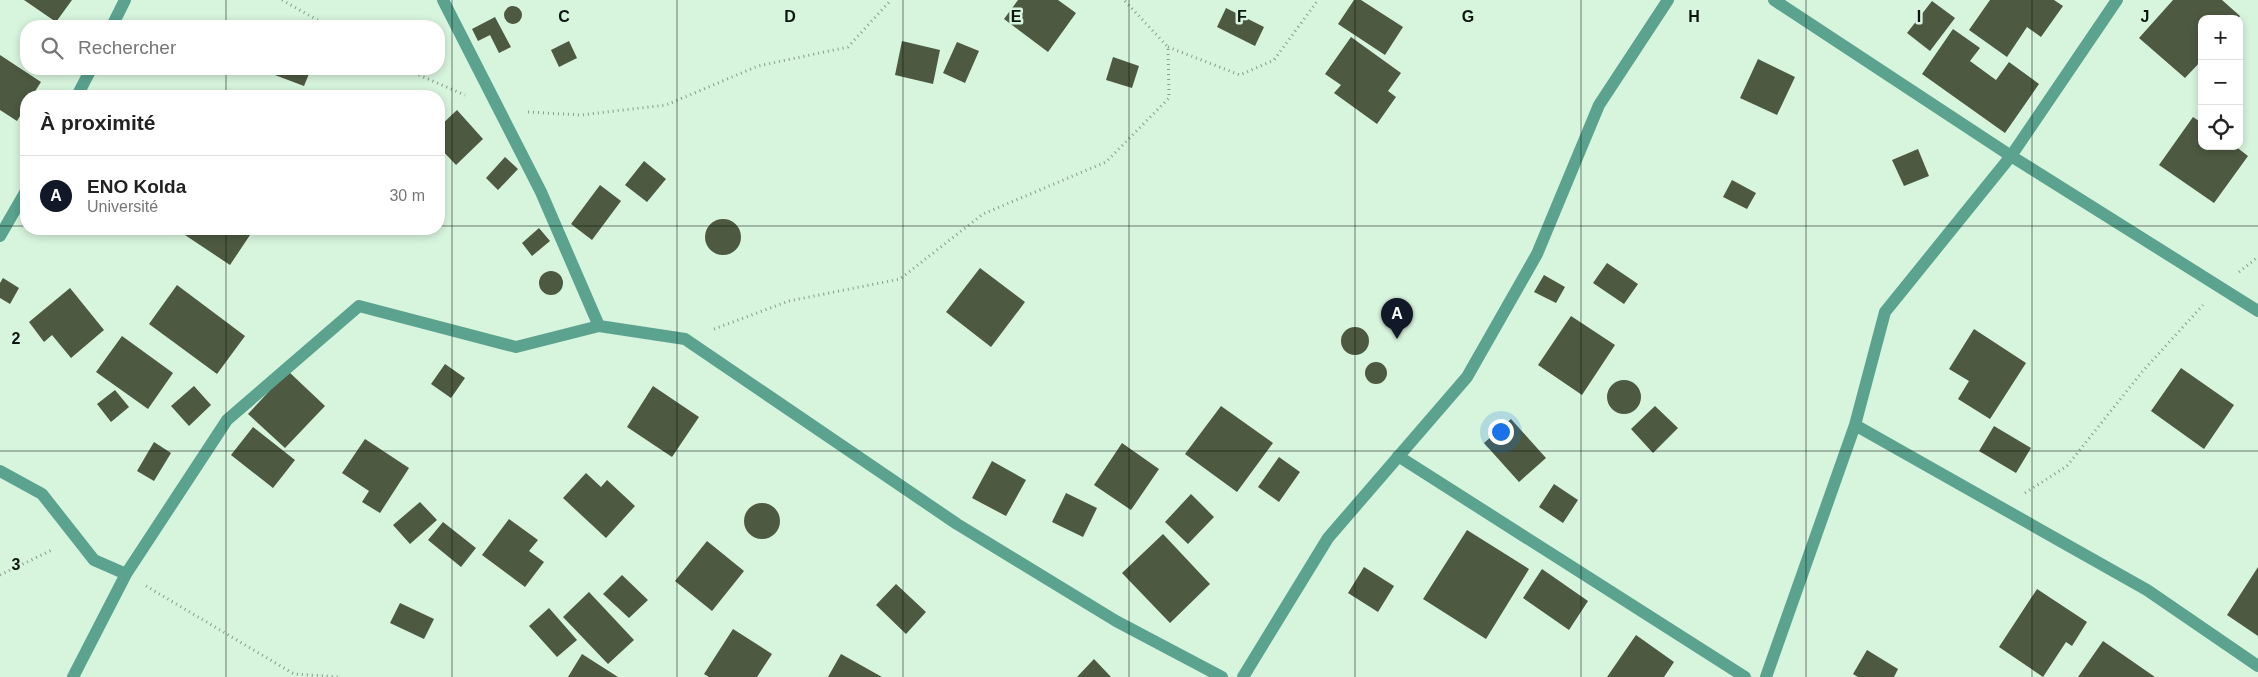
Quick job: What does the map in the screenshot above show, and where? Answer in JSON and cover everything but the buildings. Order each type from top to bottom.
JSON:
[{"type":"street","points":[[115,20],[125,0]]},
{"type":"street","points":[[443,0],[541,192],[599,326]]},
{"type":"street","points":[[1243,677],[1328,538],[1467,377],[1537,254],[1599,105],[1668,0]]},
{"type":"street","points":[[1774,0],[2011,156],[2258,311]]},
{"type":"street","points":[[1766,677],[1855,425],[1885,312],[2011,156],[2117,0]]},
{"type":"street","points":[[80,90],[88,75]]},
{"type":"street","points":[[0,236],[20,202]]},
{"type":"street","points":[[73,677],[126,574],[227,420],[359,306],[516,347],[599,326],[685,339],[957,524],[1116,621],[1222,677]]},
{"type":"street","points":[[1855,425],[2147,590],[2258,666]]},
{"type":"street","points":[[1398,456],[1745,677]]},
{"type":"street","points":[[0,471],[42,494],[94,560],[126,574]]},
{"type":"path","points":[[282,0],[317,20]]},
{"type":"path","points":[[419,75],[499,110],[581,115],[666,105],[758,66],[848,47],[891,0]]},
{"type":"path","points":[[1124,0],[1168,47],[1240,75],[1274,60],[1318,0]]},
{"type":"path","points":[[685,339],[789,301],[900,279],[983,214],[1106,162],[1169,98],[1168,47]]},
{"type":"path","points":[[2002,508],[2067,466],[2142,372],[2220,287],[2258,257]]},
{"type":"path","points":[[0,574],[77,538]]},
{"type":"path","points":[[126,574],[294,674],[339,677]]},
{"type":"place","name":"ENO Kolda","points":[[1397,339]]}]
